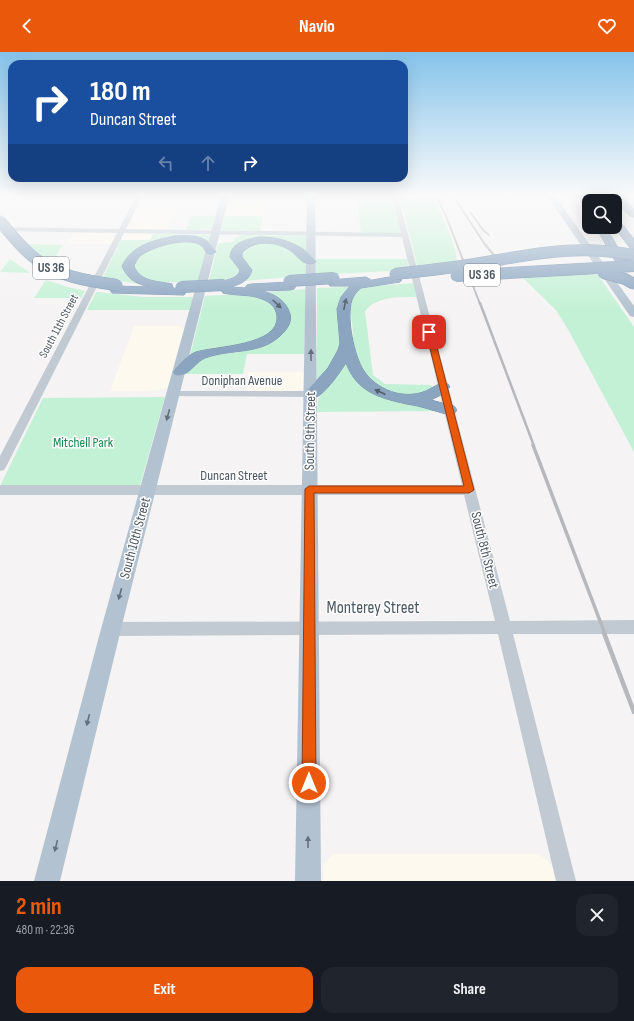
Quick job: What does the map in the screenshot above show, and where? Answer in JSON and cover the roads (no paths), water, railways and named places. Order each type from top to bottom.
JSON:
[{"type":"highway","name":"US 36","points":[[0,235],[12,251],[33,267],[80,284],[117,288],[181,290],[565,267],[634,266]]},
{"type":"highway","name":"US 36","points":[[11,235],[22,248],[42,263],[69,275],[117,288],[168,287],[181,290]]},
{"type":"highway","points":[[606,235],[620,260],[634,266]]},
{"type":"highway","points":[[625,235],[634,246]]},
{"type":"highway","points":[[168,287],[145,282],[134,277],[129,270],[128,263],[130,259],[147,247],[175,240],[199,240],[206,244],[211,252]]},
{"type":"highway","points":[[225,288],[245,275],[246,270],[236,258],[236,252],[239,247],[252,242],[267,240],[287,244],[310,262]]},
{"type":"highway","points":[[449,410],[430,404],[402,399],[381,392],[364,382],[352,364],[347,343],[344,306],[351,291],[364,284],[396,277],[558,249],[598,250],[634,255]]},
{"type":"highway","name":"US 36","points":[[565,267],[634,259]]},
{"type":"highway","points":[[565,267],[601,272],[625,279],[634,284]]},
{"type":"highway","points":[[180,372],[191,361],[201,355],[242,348],[265,341],[276,333],[283,323],[284,318],[282,309],[274,300],[250,292],[225,288]]},
{"type":"highway","points":[[311,394],[337,364],[343,355],[347,343]]},
{"type":"highway","points":[[402,399],[429,396],[438,392],[443,387]]},
{"type":"main road","name":"South 10th Street","points":[[47,881],[111,629],[215,235]]},
{"type":"main road","name":"South 9th Street","points":[[308,881],[311,235]]},
{"type":"main road","points":[[579,235],[634,314]]},
{"type":"street","name":"South 11th Street","points":[[0,467],[119,235]]},
{"type":"street","points":[[376,235],[405,235]]},
{"type":"street","name":"South 8th Street","points":[[405,235],[504,627],[566,881]]},
{"type":"street","name":"Doniphan Avenue","points":[[173,394],[311,394]]},
{"type":"street","name":"Duncan Street","points":[[0,490],[469,490]]},
{"type":"street","name":"Monterey Street","points":[[111,629],[310,627],[634,627]]},
{"type":"railway","points":[[453,235],[480,304]]},
{"type":"railway","points":[[479,235],[502,265]]},
{"type":"railway","points":[[480,303],[534,446]]},
{"type":"railway","points":[[533,445],[605,634]]},
{"type":"railway","points":[[604,633],[634,712]]},
{"type":"park label","name":"Mitchell Park","points":[[83,442]]}]
